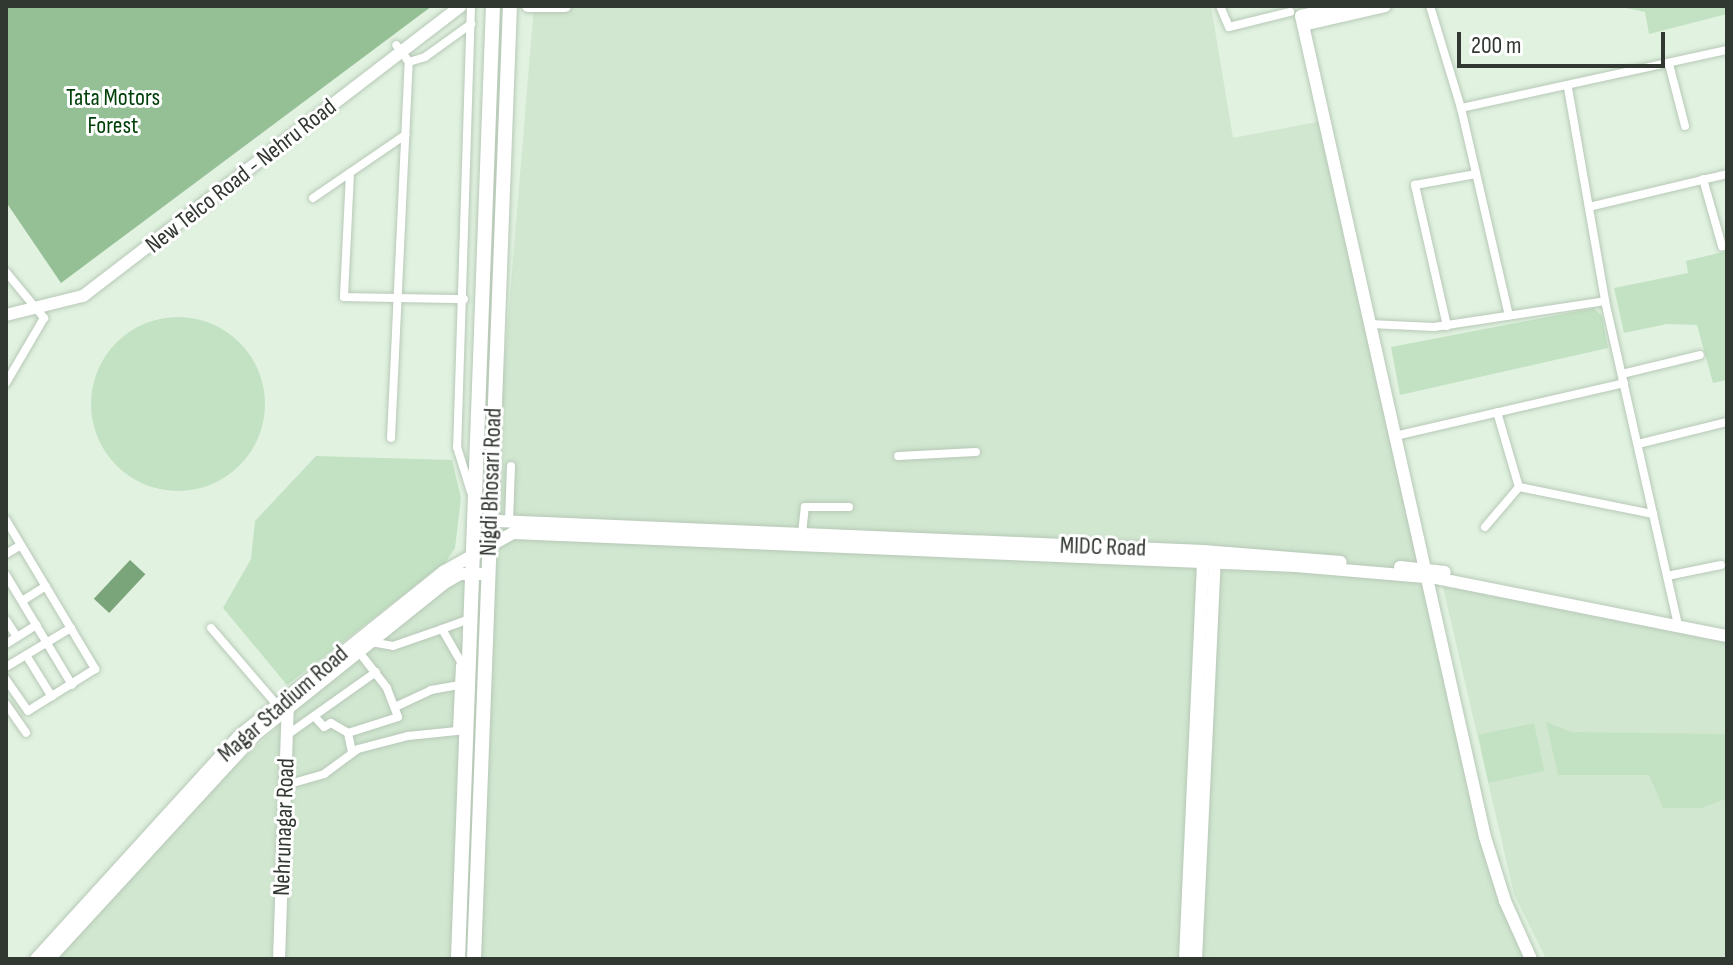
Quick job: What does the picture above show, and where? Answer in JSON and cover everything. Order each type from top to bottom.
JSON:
[{"type":"main road","name":"New Telco Road - Nehru Road","points":[[402,53],[447,6]]},
{"type":"main road","name":"New Telco Road - Nehru Road","points":[[6,315],[37,306],[86,284],[402,53],[461,6]]},
{"type":"main road","name":"Nigdi Bhosari Road","points":[[458,959],[464,669],[473,552],[493,6]]},
{"type":"main road","name":"Nigdi Bhosari Road","points":[[474,959],[510,6]]},
{"type":"main road","points":[[528,6],[565,6]]},
{"type":"main road","points":[[1303,15],[1345,6]]},
{"type":"main road","points":[[1303,15],[1385,6]]},
{"type":"main road","points":[[1303,15],[1502,869],[1540,959]]},
{"type":"main road","name":"New Telco Road - Nehru Road","points":[[6,307],[37,306]]},
{"type":"main road","points":[[474,520],[802,534],[861,542],[1209,556],[1431,574],[1678,622],[1727,628]]},
{"type":"main road","name":"Magar Stadium Road","points":[[36,959],[231,745],[473,552],[489,547],[505,535],[523,532],[861,542]]},
{"type":"main road","points":[[1185,959],[1209,556]]},
{"type":"main road","points":[[1196,959],[1209,556]]},
{"type":"main road","name":"Magar Stadium Road","points":[[356,648],[370,642],[446,582],[472,573],[488,574]]},
{"type":"main road","points":[[1431,574],[1485,837],[1500,889],[1531,959]]},
{"type":"main road","points":[[1678,622],[1727,636]]},
{"type":"main road","name":"Magar Stadium Road","points":[[49,959],[284,703]]},
{"type":"main road","name":"Nehrunagar Road","points":[[279,959],[287,735],[284,703]]},
{"type":"street","points":[[471,6],[470,138],[457,447],[474,501]]},
{"type":"street","points":[[1220,6],[1229,27],[1303,15]]},
{"type":"street","points":[[1430,6],[1461,108],[1509,316]]},
{"type":"street","points":[[391,438],[405,135],[402,53],[425,57],[471,24]]},
{"type":"street","points":[[1461,108],[1568,88],[1727,50]]},
{"type":"street","points":[[1669,64],[1685,126]]},
{"type":"street","points":[[1568,88],[1605,301],[1678,622]]},
{"type":"street","points":[[313,198],[405,135]]},
{"type":"street","points":[[470,138],[487,138]]},
{"type":"street","points":[[350,173],[344,297],[464,299]]},
{"type":"street","points":[[1447,326],[1415,185],[1476,174]]},
{"type":"street","points":[[1589,207],[1727,174]]},
{"type":"street","points":[[1703,179],[1722,246]]},
{"type":"street","points":[[6,272],[37,306],[43,320],[6,383]]},
{"type":"street","points":[[1374,324],[1447,326],[1605,301]]},
{"type":"street","points":[[1399,435],[1497,412],[1700,355]]},
{"type":"street","points":[[1497,412],[1519,487]]},
{"type":"street","points":[[1638,444],[1727,422]]},
{"type":"street","points":[[898,456],[976,452]]},
{"type":"street","points":[[509,521],[511,466]]},
{"type":"street","points":[[1519,487],[1653,514]]},
{"type":"street","points":[[1485,527],[1519,487]]},
{"type":"street","points":[[802,534],[805,507],[849,507]]},
{"type":"street","points":[[6,520],[95,669],[28,711],[6,679]]},
{"type":"street","points":[[6,554],[21,545]]},
{"type":"street","points":[[1667,576],[1721,565]]},
{"type":"street","points":[[8,581],[72,685]]},
{"type":"street","points":[[22,601],[46,586]]},
{"type":"street","points":[[370,642],[393,646],[470,619]]},
{"type":"street","points":[[6,620],[17,637]]},
{"type":"street","points":[[6,644],[36,625]]},
{"type":"street","points":[[6,667],[71,628]]},
{"type":"street","points":[[211,628],[284,703]]},
{"type":"street","points":[[286,785],[324,774],[352,752],[405,736],[457,731],[459,685],[464,669],[442,629]]},
{"type":"street","points":[[356,648],[376,672],[395,707],[405,736]]},
{"type":"street","points":[[26,655],[52,697]]},
{"type":"street","points":[[287,735],[376,672]]},
{"type":"street","points":[[395,707],[431,690],[459,685]]},
{"type":"street","points":[[6,704],[26,733]]},
{"type":"street","points":[[315,717],[324,727],[331,723],[348,733],[352,752]]},
{"type":"street","points":[[348,733],[398,717]]},
{"type":"shaded area","points":[[534,6],[1211,6],[1233,138],[1327,120],[1506,917],[1526,959],[476,959],[489,550]]},
{"type":"shaded area","points":[[1617,6],[1725,6],[1727,14],[1649,34],[1645,12]]},
{"type":"shaded area","points":[[1727,251],[1727,380],[1713,383],[1697,325],[1667,324],[1624,333],[1614,288],[1688,273],[1686,261]]},
{"type":"shaded area","points":[[1594,308],[1602,316],[1608,348],[1400,395],[1391,347]]},
{"type":"shaded area","points":[[178,317],[211,324],[239,343],[258,371],[265,404],[258,437],[239,465],[211,484],[178,491],[145,484],[117,465],[98,437],[91,404],[98,371],[117,343],[145,324]]},
{"type":"shaded area","points":[[316,456],[452,460],[461,498],[455,548],[445,563],[287,685],[223,608],[251,559],[255,521]]},
{"type":"shaded area","points":[[130,560],[145,574],[109,613],[94,599]]},
{"type":"shaded area","points":[[468,572],[455,959],[47,959],[215,785],[313,694]]},
{"type":"shaded area","points":[[1442,583],[1727,641],[1727,959],[1546,959],[1514,894]]},
{"type":"shaded area","points":[[1546,722],[1571,732],[1727,734],[1727,798],[1702,808],[1663,808],[1649,775],[1558,775]]},
{"type":"shaded area","points":[[1534,723],[1544,771],[1488,783],[1478,735]]},
{"type":"green space","name":"Tata Motors Forest","points":[[6,6],[432,6],[61,283],[6,202]]}]
